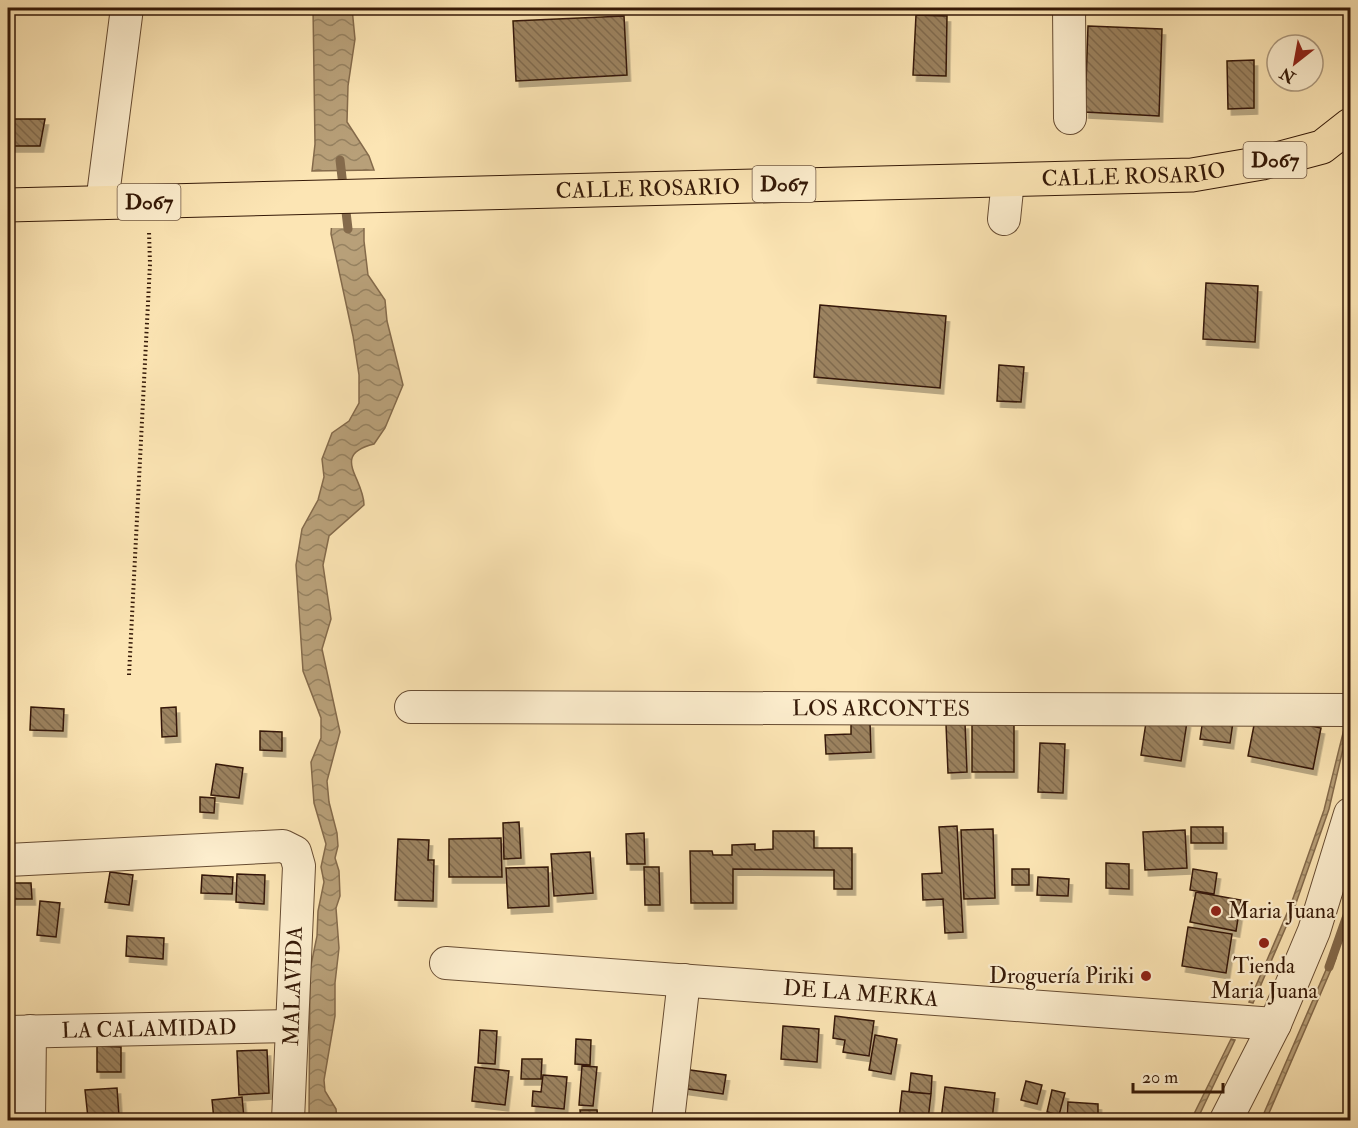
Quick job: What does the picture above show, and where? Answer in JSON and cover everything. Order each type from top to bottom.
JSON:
[{"type":"main road","name":"CALLE ROSARIO","points":[[8,205],[1191,175],[1262,163],[1336,146],[1350,125]]},
{"type":"street","points":[[102,203],[127,8]]},
{"type":"street","points":[[1069,8],[1070,118]]},
{"type":"street","points":[[1004,219],[1008,180]]},
{"type":"street","name":"LOS ARCONTES","points":[[411,707],[1350,710]]},
{"type":"street","points":[[1226,1120],[1275,1024],[1314,931],[1350,814]]},
{"type":"street","name":"MALAVIDA","points":[[8,860],[283,846],[295,852],[298,866],[288,1120]]},
{"type":"street","name":"DE LA MERKA","points":[[446,963],[1275,1024]]},
{"type":"street","points":[[668,1120],[684,980]]},
{"type":"street","name":"LA CALAMIDAD","points":[[19,1032],[291,1026]]},
{"type":"street","points":[[19,1032],[28,1120]]},
{"type":"path","points":[[129,675],[150,264]]},
{"type":"water","points":[[313,8],[352,8],[355,39],[348,86],[347,122],[369,156],[374,170],[312,171],[315,144]]},
{"type":"water","points":[[332,219],[364,219],[368,275],[385,300],[387,321],[403,385],[385,428],[374,444],[354,454],[353,468],[363,495],[364,505],[329,536],[323,565],[331,619],[322,649],[340,732],[327,781],[329,802],[337,833],[338,846],[335,858],[339,871],[340,896],[336,908],[339,948],[335,983],[335,1016],[324,1080],[325,1091],[336,1109],[337,1120],[309,1120],[310,970],[324,882],[321,867],[326,844],[314,803],[311,762],[321,738],[321,718],[303,671],[296,565],[302,529],[318,500],[324,477],[322,459],[332,433],[349,421],[359,403],[359,375],[331,234]]},
{"type":"water","points":[[1347,717],[1350,719],[1329,809],[1295,906],[1253,1003],[1249,1002],[1291,904],[1324,810]]},
{"type":"water","points":[[1332,956],[1336,958],[1266,1120],[1261,1120]]},
{"type":"water","points":[[1231,1039],[1235,1040],[1197,1120],[1191,1120]]},
{"type":"pier","points":[[331,216],[365,216],[367,228],[328,228]]},
{"type":"building","points":[[916,15],[947,16],[946,76],[913,75]]},
{"type":"building","points":[[624,16],[627,75],[516,81],[513,21]]},
{"type":"building","points":[[1088,26],[1162,29],[1159,116],[1085,112]]},
{"type":"building","points":[[1254,60],[1254,108],[1228,109],[1227,61]]},
{"type":"building","points":[[8,119],[45,119],[40,146],[8,146]]},
{"type":"building","points":[[1206,283],[1258,286],[1255,342],[1203,339]]},
{"type":"building","points":[[820,305],[946,316],[940,388],[814,377]]},
{"type":"building","points":[[999,365],[1024,367],[1021,402],[997,401]]},
{"type":"building","points":[[31,707],[64,709],[63,731],[30,730]]},
{"type":"building","points":[[176,707],[177,736],[162,737],[161,708]]},
{"type":"building","points":[[1256,715],[1321,728],[1313,769],[1248,756]]},
{"type":"building","points":[[1147,716],[1187,722],[1181,761],[1141,755]]},
{"type":"building","points":[[1203,719],[1233,722],[1230,743],[1200,739]]},
{"type":"building","points":[[870,722],[871,752],[826,754],[825,735],[851,734],[851,723]]},
{"type":"building","points":[[965,723],[967,772],[948,773],[946,724]]},
{"type":"building","points":[[972,725],[1014,725],[1014,772],[972,772]]},
{"type":"building","points":[[260,731],[282,732],[282,751],[260,750]]},
{"type":"building","points":[[1040,743],[1065,744],[1063,793],[1038,792]]},
{"type":"building","points":[[216,764],[243,768],[239,798],[211,795]]},
{"type":"building","points":[[200,797],[215,798],[214,813],[200,812]]},
{"type":"building","points":[[519,822],[521,858],[504,859],[503,823]]},
{"type":"building","points":[[957,826],[963,932],[945,933],[943,899],[923,900],[922,874],[942,873],[939,827]]},
{"type":"building","points":[[1191,827],[1223,827],[1223,843],[1191,843]]},
{"type":"building","points":[[993,829],[995,898],[964,899],[961,830]]},
{"type":"building","points":[[1185,830],[1187,868],[1145,870],[1143,832]]},
{"type":"building","points":[[773,831],[814,831],[814,848],[852,848],[852,889],[834,889],[834,870],[733,869],[733,903],[691,903],[690,851],[712,851],[713,855],[732,855],[732,845],[755,844],[755,850],[773,849]]},
{"type":"building","points":[[644,833],[645,864],[627,864],[626,834]]},
{"type":"building","points":[[501,838],[502,877],[449,877],[449,839]]},
{"type":"building","points":[[398,839],[429,840],[428,860],[434,860],[433,901],[395,900]]},
{"type":"building","points":[[590,852],[593,893],[554,896],[551,854]]},
{"type":"building","points":[[1106,863],[1129,864],[1129,889],[1106,888]]},
{"type":"building","points":[[548,867],[549,906],[508,908],[506,868]]},
{"type":"building","points":[[644,867],[659,867],[660,905],[645,905]]},
{"type":"building","points":[[1012,869],[1029,869],[1029,885],[1012,885]]},
{"type":"building","points":[[1193,869],[1217,873],[1214,894],[1190,890]]},
{"type":"building","points":[[110,872],[133,875],[129,905],[105,902]]},
{"type":"building","points":[[237,874],[265,875],[264,904],[236,902]]},
{"type":"building","points":[[202,875],[233,877],[232,894],[201,893]]},
{"type":"building","points":[[1038,877],[1069,879],[1068,896],[1037,895]]},
{"type":"building","points":[[8,883],[31,883],[32,899],[8,899]]},
{"type":"building","name":"Maria Juana","points":[[1196,892],[1241,900],[1236,931],[1190,922]]},
{"type":"building","points":[[40,901],[60,903],[56,937],[37,935]]},
{"type":"building","points":[[1188,927],[1232,934],[1226,973],[1182,966]]},
{"type":"building","points":[[127,936],[164,938],[163,959],[126,956]]},
{"type":"building","points":[[835,1016],[874,1021],[869,1056],[843,1052],[845,1040],[833,1038]]},
{"type":"building","points":[[783,1026],[819,1029],[817,1062],[781,1059]]},
{"type":"building","points":[[480,1030],[497,1031],[495,1064],[478,1063]]},
{"type":"building","points":[[875,1035],[897,1039],[891,1074],[869,1070]]},
{"type":"building","points":[[576,1039],[591,1040],[590,1065],[575,1064]]},
{"type":"building","points":[[97,1046],[121,1047],[121,1072],[97,1072]]},
{"type":"building","points":[[267,1050],[269,1093],[239,1095],[237,1051]]},
{"type":"building","points":[[522,1059],[542,1059],[541,1079],[521,1079]]},
{"type":"building","points":[[582,1066],[597,1067],[593,1106],[579,1105]]},
{"type":"building","points":[[475,1067],[509,1071],[505,1105],[472,1101]]},
{"type":"building","points":[[683,1069],[726,1075],[723,1094],[681,1088]]},
{"type":"building","points":[[911,1073],[932,1076],[931,1094],[909,1092]]},
{"type":"building","points":[[543,1075],[567,1077],[564,1109],[532,1106],[533,1091],[541,1092]]},
{"type":"building","points":[[1026,1081],[1042,1085],[1037,1104],[1021,1100]]},
{"type":"building","points":[[945,1087],[995,1093],[992,1120],[941,1120]]},
{"type":"building","points":[[117,1088],[119,1116],[88,1118],[85,1090]]},
{"type":"building","points":[[1052,1090],[1065,1093],[1059,1115],[1047,1112]]},
{"type":"building","points":[[902,1091],[931,1094],[928,1120],[899,1119]]},
{"type":"building","points":[[242,1097],[244,1118],[214,1120],[212,1100]]},
{"type":"building","points":[[1068,1102],[1098,1104],[1098,1120],[1067,1119]]},
{"type":"building","points":[[580,1110],[597,1110],[598,1120],[581,1120]]},
{"type":"waterway","points":[[340,160],[348,229]]},
{"type":"waterway","points":[[1329,967],[1350,907]]},
{"type":"place","name":"Maria Juana","points":[[1216,911]]},
{"type":"place","name":"Tienda Maria Juana","points":[[1264,943]]},
{"type":"place","name":"Droguería Piriki","points":[[1146,976]]}]
